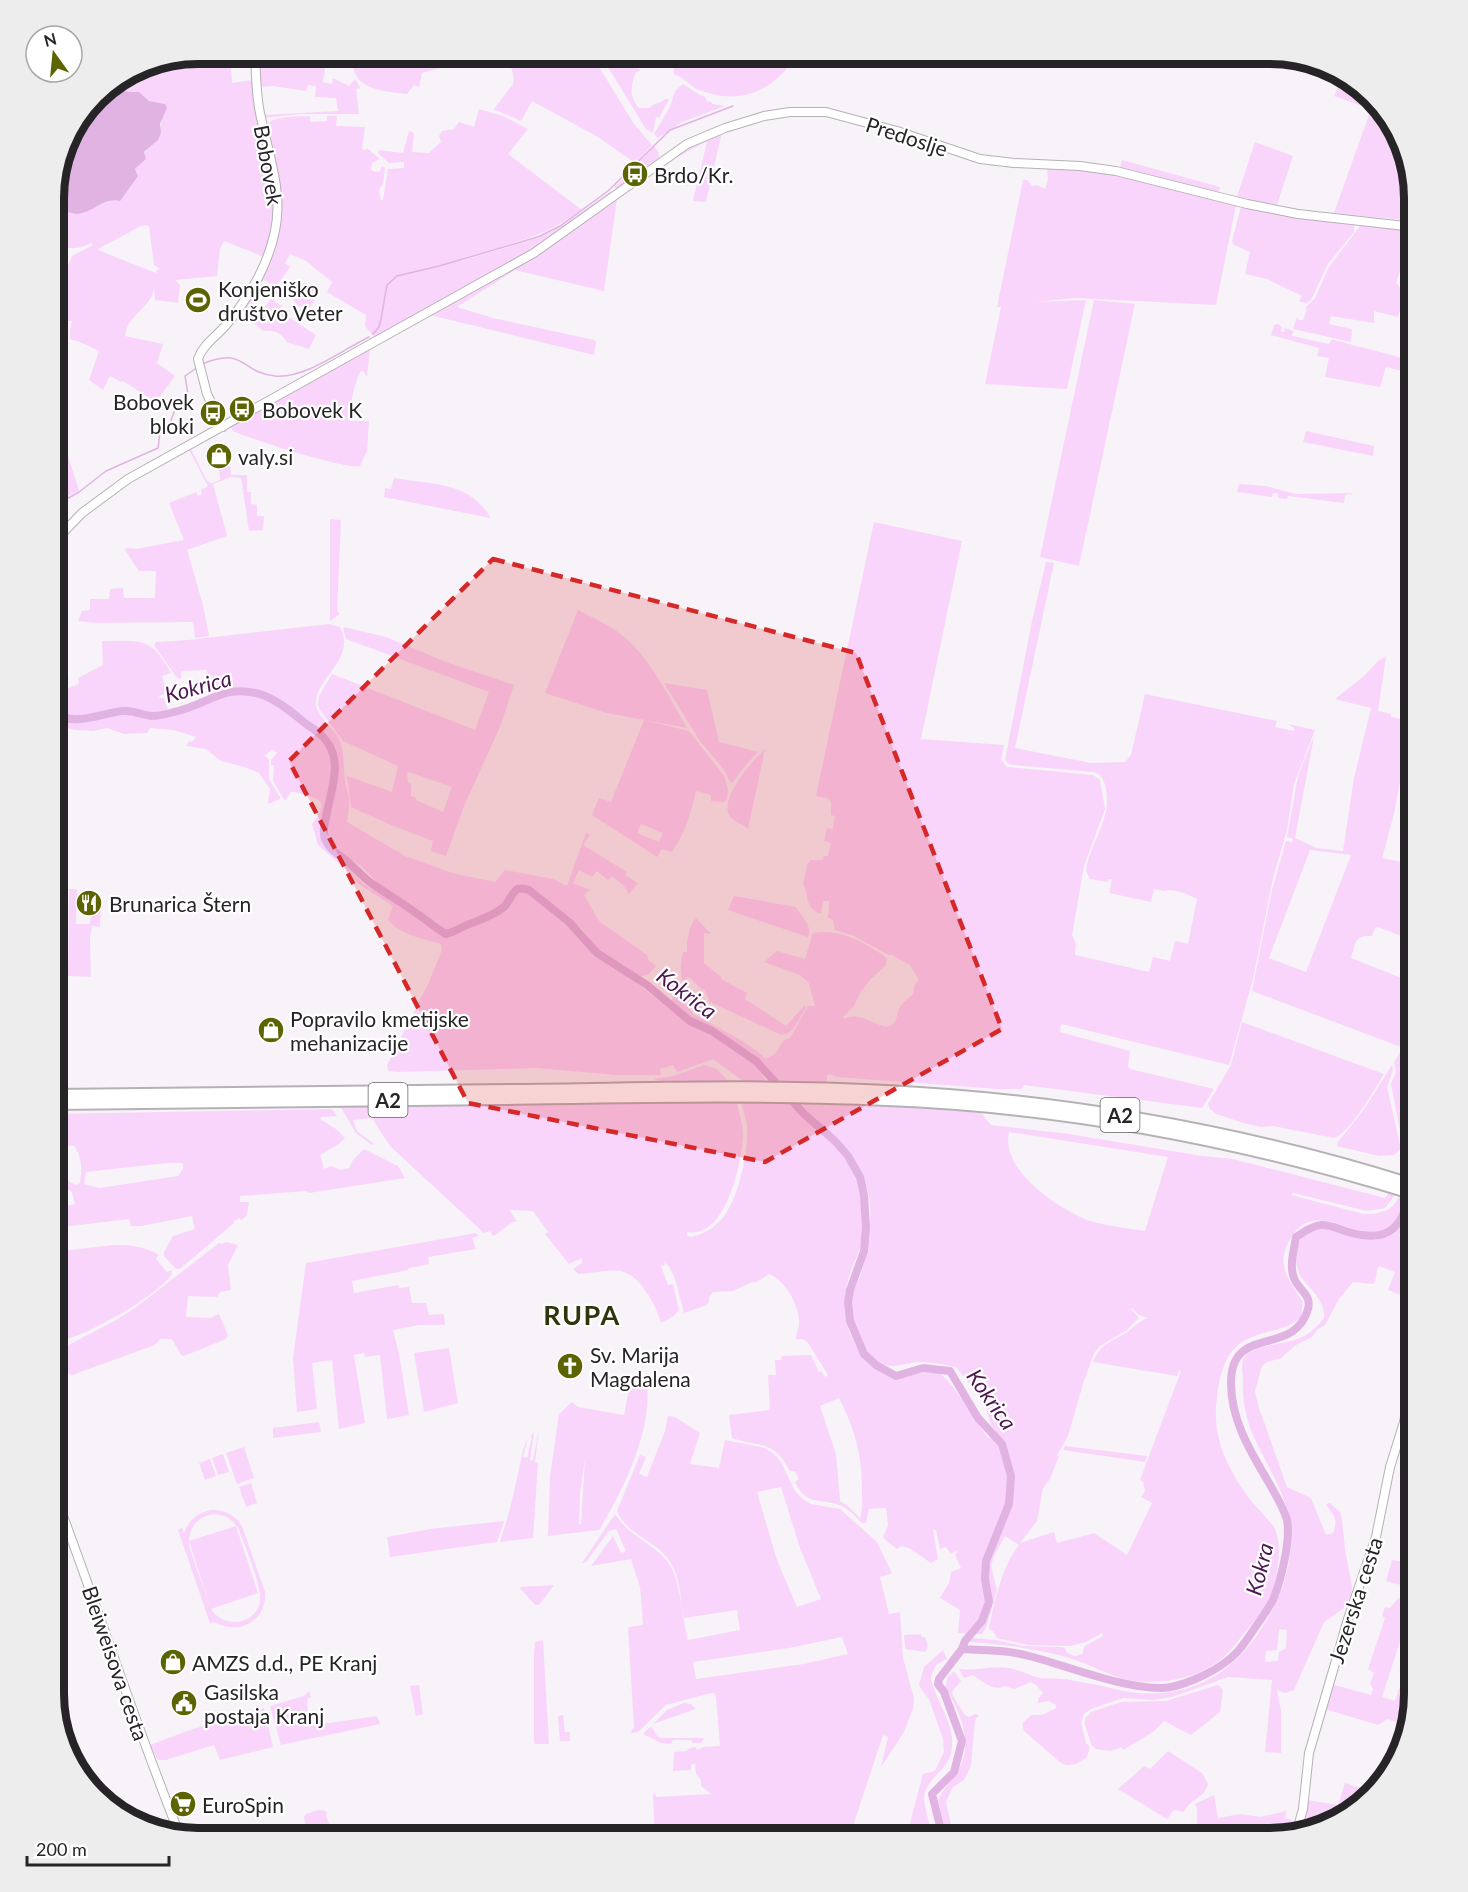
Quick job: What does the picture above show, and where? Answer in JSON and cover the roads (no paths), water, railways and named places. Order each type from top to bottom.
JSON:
[{"type":"highway","name":"A2","points":[[64,1104],[836,1089],[982,1098],[1118,1115],[1284,1148],[1404,1188]]},
{"type":"highway","name":"A2","points":[[64,1095],[719,1092],[889,1100],[1004,1109],[1113,1123],[1177,1134],[1404,1184]]},
{"type":"street","name":"Bobovek","points":[[223,427],[207,394],[199,361],[200,355],[204,347],[238,310],[258,277],[276,231],[278,216],[276,181],[259,111],[256,65]]},
{"type":"street","name":"Predoslje","points":[[65,531],[82,513],[113,489],[534,253],[578,224],[660,162],[700,137],[764,116],[790,112],[819,112],[897,131],[981,159],[1116,171],[1247,204],[1298,214],[1404,226]]},
{"type":"street","name":"Jezerska cesta","points":[[1299,1824],[1303,1809],[1309,1753],[1344,1629],[1377,1537],[1390,1467],[1404,1422]]},
{"type":"street","name":"Bleiweisova cesta","points":[[64,1519],[147,1752],[176,1825]]},
{"type":"waterway","points":[[373,334],[379,327],[387,285],[397,276],[518,243],[560,226],[608,191],[670,130],[733,106]]},
{"type":"waterway","points":[[202,364],[217,359],[235,359],[263,374],[287,376],[311,368],[369,337]]},
{"type":"waterway","points":[[65,500],[106,471],[158,448],[160,432],[170,423],[176,407],[188,394],[185,376],[198,367]]},
{"type":"waterway","name":"Kokrica","points":[[65,717],[88,718],[124,711],[157,716],[239,691],[265,696],[287,708],[320,734],[332,750],[335,769],[324,837],[332,850],[367,880],[446,934],[497,912],[505,906],[516,890],[522,888],[529,890],[569,922],[597,953],[647,985],[690,1021],[712,1031],[756,1061],[804,1114],[835,1141],[848,1156],[860,1177],[864,1195],[866,1227],[864,1251],[848,1302],[850,1321],[864,1354],[876,1365],[896,1376],[923,1368],[950,1371],[978,1418],[1002,1444],[1011,1476],[1009,1504],[986,1561],[985,1579],[989,1602],[982,1621],[965,1641],[962,1649]]},
{"type":"waterway","name":"Kokra","points":[[940,1828],[932,1794],[954,1772],[962,1741],[944,1692],[938,1684],[939,1679],[962,1649],[1021,1654],[1112,1681],[1161,1688],[1186,1683],[1221,1666],[1246,1642],[1273,1600],[1284,1560],[1288,1528],[1282,1506],[1249,1448],[1238,1423],[1231,1383],[1234,1365],[1241,1353],[1252,1346],[1290,1333],[1301,1324],[1309,1304],[1296,1282],[1292,1268],[1296,1237],[1321,1225],[1366,1236],[1377,1236],[1394,1228],[1404,1214]]},
{"type":"place","name":"Brdo/Kr.","points":[[635,174]]},
{"type":"place","name":"Konjeniško društvo Veter","points":[[198,300]]},
{"type":"place","name":"Bobovek K","points":[[242,409]]},
{"type":"place","name":"Bobovek bloki","points":[[213,413]]},
{"type":"place","name":"valy.si","points":[[219,456]]},
{"type":"place","name":"Brunarica Štern","points":[[89,903]]},
{"type":"place","name":"Popravilo kmetijske mehanizacije","points":[[271,1030]]},
{"type":"place","name":"Sv. Marija Magdalena","points":[[570,1366]]},
{"type":"place","name":"AMZS d.d., PE Kranj","points":[[173,1662]]},
{"type":"place","name":"Gasilska postaja Kranj","points":[[184,1703]]},
{"type":"place","name":"EuroSpin","points":[[183,1804]]},
{"type":"district","name":"RUPA","points":[[582,1314]]}]
